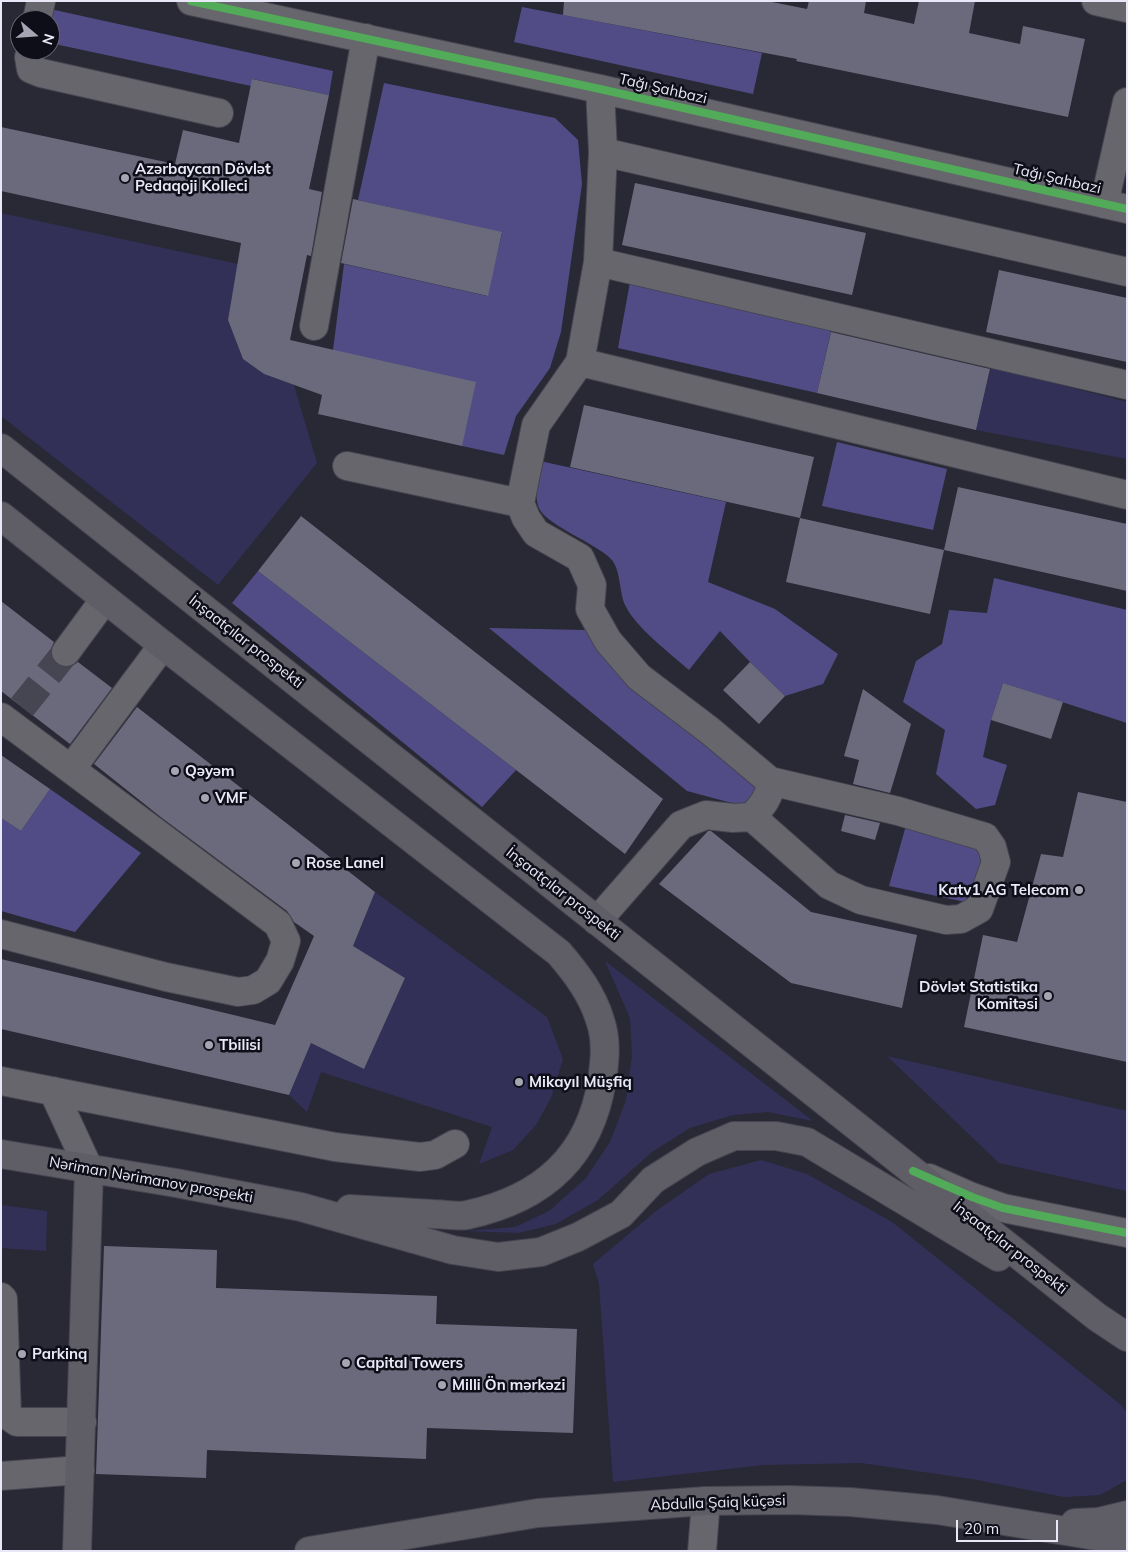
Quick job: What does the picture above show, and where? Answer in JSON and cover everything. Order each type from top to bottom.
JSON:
[{"type":"main road","name":"İnşaatçılar prospekti","points":[[1,448],[1097,1317],[1127,1337]]},
{"type":"main road","points":[[1,516],[163,645],[559,953],[587,990],[601,1022],[606,1054],[599,1097],[585,1133],[565,1165],[541,1186],[510,1202],[465,1215],[301,1207]]},
{"type":"main road","points":[[301,1207],[453,1250],[498,1257],[541,1252],[578,1238],[621,1214],[653,1180],[697,1152],[734,1136],[776,1136],[806,1142],[1097,1317],[1127,1349]]},
{"type":"main road","name":"Nəriman Nərimanov prospekti","points":[[1,1154],[176,1183],[301,1207]]},
{"type":"main road","points":[[76,1551],[82,1422],[89,1169]]},
{"type":"main road","name":"Abdulla Şaiq küçəsi","points":[[310,1551],[538,1513],[706,1501],[789,1500],[850,1502],[937,1510],[1031,1526],[1113,1543]]},
{"type":"main road","points":[[1031,1526],[1098,1522],[1127,1515]]},
{"type":"street","name":"Tağı Şahbazi","points":[[191,1],[600,89],[1115,207]]},
{"type":"street","points":[[1096,1],[1127,8]]},
{"type":"street","points":[[314,326],[366,38]]},
{"type":"street","points":[[30,60],[31,69],[41,73],[219,113]]},
{"type":"street","points":[[597,921],[681,825],[706,815],[734,818],[752,817],[830,885],[861,900],[946,920],[961,919],[978,909],[996,862],[992,847],[985,837],[898,811],[770,781],[709,730],[639,677],[608,641],[590,609],[592,585],[580,558],[536,533],[526,518],[520,503],[536,426],[580,362],[598,262],[603,152],[600,89]]},
{"type":"street","points":[[1115,207],[1127,102]]},
{"type":"street","points":[[603,152],[1127,272]]},
{"type":"street","points":[[598,262],[1127,385]]},
{"type":"street","points":[[580,362],[1127,495]]},
{"type":"street","points":[[347,466],[520,503]]},
{"type":"street","points":[[66,652],[105,599]]},
{"type":"street","points":[[71,769],[163,645]]},
{"type":"street","points":[[1,934],[166,978],[238,992],[253,990],[268,982],[280,961],[286,941],[278,924],[71,769],[11,716]]},
{"type":"street","points":[[752,817],[768,796],[771,787],[770,781]]},
{"type":"street","points":[[1,1081],[335,1147],[420,1157],[435,1155],[455,1144]]},
{"type":"street","points":[[53,1091],[89,1169]]},
{"type":"street","points":[[913,1171],[972,1197],[1003,1208],[1127,1233]]},
{"type":"street","points":[[1,1297],[3,1299],[7,1415],[17,1422],[82,1422]]},
{"type":"street","points":[[1,1476],[80,1470]]},
{"type":"street","points":[[702,1551],[706,1501]]},
{"type":"shaded area","points":[[522,7],[762,53],[753,94],[514,42]]},
{"type":"shaded area","points":[[60,11],[333,71],[329,95],[253,79],[251,86],[60,45]]},
{"type":"shaded area","points":[[384,83],[555,118],[578,140],[582,184],[561,332],[550,368],[516,416],[504,455],[462,446],[333,350],[344,264],[487,296],[502,233],[358,200]]},
{"type":"shaded area","points":[[1,213],[238,264],[228,320],[243,359],[264,374],[294,385],[317,463],[218,585],[1,416]]},
{"type":"shaded area","points":[[630,282],[831,331],[817,393],[618,348]]},
{"type":"shaded area","points":[[991,367],[1127,402],[1127,459],[976,430]]},
{"type":"shaded area","points":[[837,442],[947,469],[933,530],[822,506]]},
{"type":"shaded area","points":[[540,461],[726,502],[708,582],[775,609],[838,654],[823,684],[785,696],[720,631],[689,670],[654,640],[630,614],[623,600],[614,562],[594,547],[552,522],[540,510],[536,493]]},
{"type":"shaded area","points":[[258,571],[516,770],[482,807],[232,603]]},
{"type":"shaded area","points":[[994,578],[1127,610],[1127,723],[1003,683],[991,720],[983,757],[1007,765],[995,805],[976,809],[936,774],[945,730],[903,702],[916,661],[942,644],[949,610],[987,613]]},
{"type":"shaded area","points":[[489,628],[585,630],[771,794],[743,806],[687,791]]},
{"type":"shaded area","points":[[50,789],[141,853],[75,932],[1,911],[1,818],[21,831]]},
{"type":"shaded area","points":[[910,811],[988,849],[975,904],[889,886]]},
{"type":"shaded area","points":[[375,892],[547,1017],[563,1059],[551,1098],[536,1125],[513,1150],[479,1164],[492,1127],[321,1072],[307,1112],[289,1095],[311,1043],[364,1069],[405,978],[353,946]]},
{"type":"shaded area","points":[[605,961],[813,1121],[768,1112],[733,1115],[690,1128],[652,1152],[598,1200],[556,1224],[518,1233],[466,1231],[515,1227],[549,1211],[585,1179],[610,1142],[626,1100],[632,1056],[630,1018]]},
{"type":"shaded area","points":[[887,1056],[1127,1111],[1127,1191],[999,1163]]},
{"type":"shaded area","points":[[761,1160],[807,1174],[892,1222],[1120,1404],[1127,1413],[1127,1480],[1100,1495],[1064,1497],[972,1479],[861,1463],[764,1465],[613,1482],[599,1284],[593,1264],[656,1211],[709,1174]]},
{"type":"shaded area","points":[[1,1205],[47,1211],[46,1251],[1,1248]]},
{"type":"building","points":[[564,1],[767,1],[807,9],[809,1],[866,1],[864,13],[914,24],[919,1],[975,1],[969,33],[1020,44],[1023,26],[1085,39],[1068,117],[796,61],[797,59],[563,15]]},
{"type":"building","points":[[252,79],[329,95],[309,189],[322,192],[311,256],[307,255],[290,340],[476,382],[462,446],[318,414],[322,395],[264,374],[243,359],[228,320],[241,243],[1,191],[1,127],[175,164],[183,130],[239,143]]},
{"type":"building","points":[[635,183],[866,233],[852,295],[622,245]]},
{"type":"building","points":[[353,199],[502,232],[488,296],[341,263]]},
{"type":"building","points":[[999,270],[1127,298],[1127,362],[986,332]]},
{"type":"building","points":[[831,332],[990,369],[976,430],[817,393]]},
{"type":"building","points":[[584,405],[814,457],[800,518],[570,467]]},
{"type":"building","points":[[958,487],[1127,524],[1127,591],[944,550]]},
{"type":"building","points":[[301,516],[663,799],[625,854],[258,571]]},
{"type":"building","points":[[800,518],[944,550],[930,614],[786,582]]},
{"type":"building","points":[[1,601],[54,642],[50,651],[52,659],[56,664],[65,668],[78,662],[112,688],[70,744],[1,691]]},
{"type":"building","points":[[750,662],[785,696],[759,724],[723,690]]},
{"type":"building","points":[[1003,683],[1063,702],[1051,739],[991,720]]},
{"type":"building","points":[[863,689],[911,724],[890,793],[853,784],[859,760],[844,756]]},
{"type":"building","points":[[137,707],[375,892],[353,946],[405,978],[364,1069],[311,1043],[289,1095],[1,1029],[1,959],[275,1025],[314,936],[294,922],[287,911],[162,818],[94,764]]},
{"type":"building","points":[[1,755],[50,789],[21,831],[1,818]]},
{"type":"building","points":[[1078,792],[1127,802],[1127,1062],[964,1027],[983,935],[1017,942],[1041,854],[1063,857]]},
{"type":"building","points":[[845,815],[880,823],[875,840],[841,831]]},
{"type":"building","points":[[708,831],[711,831],[811,912],[917,935],[902,1008],[791,983],[659,884]]},
{"type":"building","name":"Capital Towers","points":[[104,1246],[217,1250],[216,1288],[437,1296],[436,1324],[577,1329],[573,1433],[427,1428],[426,1459],[207,1450],[206,1478],[96,1474]]},
{"type":"tunnel","points":[[22,707],[66,652]]},
{"type":"cycle path","points":[[191,1],[600,89],[1127,209]]},
{"type":"cycle path","points":[[913,1171],[972,1197],[1003,1208],[1127,1233]]},
{"type":"place","name":"Azərbaycan Dövlət Pedaqoji Kolleci","points":[[125,178]]},
{"type":"place","name":"Qəyəm","points":[[175,771]]},
{"type":"place","name":"VMF","points":[[205,798]]},
{"type":"place","name":"Rose Lanel","points":[[296,863]]},
{"type":"place","name":"Katv1 AG Telecom","points":[[1079,890]]},
{"type":"place","name":"Dövlət Statistika Komitəsi","points":[[1048,996]]},
{"type":"place","name":"Tbilisi","points":[[209,1045]]},
{"type":"place","name":"Mikayıl Müşfiq","points":[[519,1082]]},
{"type":"place","name":"Parkinq","points":[[22,1354]]},
{"type":"place","name":"Capital Towers","points":[[346,1363]]},
{"type":"place","name":"Milli Ön mərkəzi","points":[[442,1385]]}]
